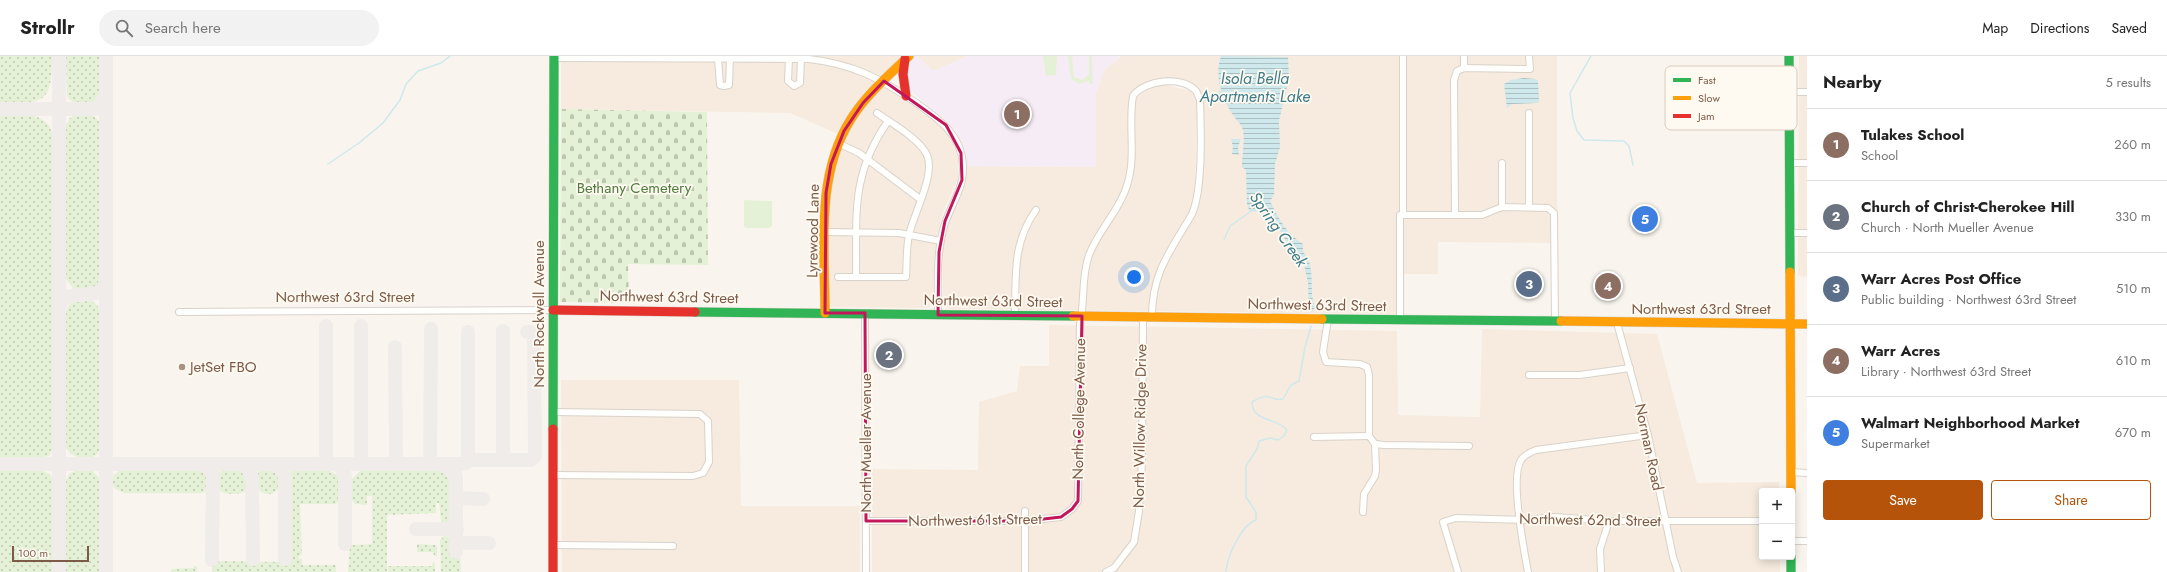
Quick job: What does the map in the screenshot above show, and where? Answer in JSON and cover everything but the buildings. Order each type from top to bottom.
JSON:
[{"type":"main road","points":[[1789,56],[1789,66]]},
{"type":"main road","name":"North Rockwell Avenue","points":[[553,572],[554,57]]},
{"type":"main road","points":[[906,96],[903,74],[907,58]]},
{"type":"main road","name":"Lyrewood Lane","points":[[825,313],[825,232],[827,183],[838,143],[857,110],[907,58]]},
{"type":"main road","points":[[1790,130],[1791,488]]},
{"type":"main road","name":"Northwest 63rd Street","points":[[553,310],[1807,324]]},
{"type":"main road","points":[[1791,560],[1791,572]]},
{"type":"street","points":[[1400,320],[1400,215],[1403,215],[1403,56]]},
{"type":"street","points":[[1464,56],[1464,68]]},
{"type":"street","points":[[1455,215],[1454,80],[1459,69],[1530,69],[1530,56]]},
{"type":"street","points":[[554,57],[823,58],[884,81],[946,125],[957,141],[961,153],[962,180],[946,221],[941,241],[938,315]]},
{"type":"street","points":[[718,57],[718,81],[720,85],[724,86],[729,84],[730,80],[730,58]]},
{"type":"street","points":[[789,58],[788,81],[794,86],[800,83],[801,58]]},
{"type":"street","name":"North College Avenue","points":[[1078,501],[1084,277],[1090,253],[1120,202],[1128,182],[1131,164],[1132,96],[1137,90],[1156,82]]},
{"type":"street","name":"North Willow Ridge Drive","points":[[1106,572],[1114,568],[1134,542],[1139,510],[1142,462],[1147,317],[1156,276],[1192,214],[1198,199],[1200,108],[1197,92],[1191,87],[1177,82],[1156,82]]},
{"type":"street","points":[[838,277],[906,277],[909,235],[930,172],[926,153],[919,144],[877,113]]},
{"type":"street","points":[[1529,113],[1529,207]]},
{"type":"street","points":[[856,277],[858,193],[866,159],[888,121]]},
{"type":"street","points":[[838,143],[866,159],[920,199]]},
{"type":"street","points":[[1502,163],[1502,207]]},
{"type":"street","points":[[1790,163],[1807,163]]},
{"type":"street","points":[[1403,215],[1482,215],[1502,207],[1548,208],[1555,216],[1555,322]]},
{"type":"street","points":[[1016,316],[1016,258],[1021,239],[1030,218],[1036,210]]},
{"type":"street","points":[[825,232],[909,235],[941,241]]},
{"type":"street","points":[[1790,233],[1807,233]]},
{"type":"street","name":"Northwest 63rd Street","points":[[179,312],[553,310]]},
{"type":"street","name":"North Mueller Avenue","points":[[865,313],[866,572]]},
{"type":"street","points":[[1328,319],[1323,352],[1326,362],[1360,364],[1368,367],[1369,436],[1375,444],[1376,470],[1375,476],[1364,494],[1363,512]]},
{"type":"street","name":"Norman Road","points":[[1617,323],[1648,435],[1665,521],[1678,572]]},
{"type":"street","points":[[1529,375],[1580,375],[1630,368]]},
{"type":"street","points":[[553,412],[696,413],[708,422],[709,462],[703,473],[693,476],[553,475]]},
{"type":"street","points":[[1528,572],[1520,519],[1518,471],[1521,460],[1529,453],[1547,448],[1648,435]]},
{"type":"street","points":[[1314,437],[1369,436]]},
{"type":"street","points":[[1375,444],[1470,446]]},
{"type":"street","points":[[1791,472],[1807,472]]},
{"type":"street","name":"Northwest 61st Street","points":[[866,521],[1026,521],[1061,516],[1072,509],[1078,501]]},
{"type":"street","points":[[1025,510],[1025,572]]},
{"type":"street","name":"Northwest 62nd Street","points":[[1458,572],[1443,522],[1456,518],[1527,520],[1570,517],[1609,521],[1759,521]]},
{"type":"street","points":[[1601,572],[1600,549],[1609,521]]},
{"type":"street","points":[[1795,541],[1807,541]]},
{"type":"street","points":[[553,545],[673,546]]},
{"type":"street","points":[[1114,568],[1120,572]]},
{"type":"highlighted area","points":[[884,81],[946,125],[961,153],[962,180],[945,221],[939,252],[938,315],[1082,316],[1078,501],[1072,509],[1061,517],[1026,521],[866,521],[865,313],[825,313],[826,193],[831,164],[844,131],[863,103]]},
{"type":"shaded area","points":[[561,56],[902,56],[849,114],[838,134],[790,113],[561,109]]},
{"type":"shaded area","points":[[913,56],[917,56],[933,71],[968,56],[1122,56],[1105,69],[1096,93],[1096,167],[967,166],[963,145],[955,130],[944,118],[909,90],[906,65]]},
{"type":"shaded area","points":[[917,56],[968,56],[933,71]]},
{"type":"shaded area","points":[[1122,56],[1557,56],[1557,243],[1438,242],[1438,274],[1396,274],[1396,314],[950,309],[943,306],[942,255],[945,235],[949,221],[963,191],[967,166],[1096,167],[1096,93],[1105,69]],"holes":[[[1166,78],[1194,86],[1199,90],[1203,102],[1201,196],[1192,221],[1166,262],[1161,259],[1184,224],[1191,207],[1195,190],[1197,102],[1193,93],[1188,90],[1165,85]]]},
{"type":"shaded area","points":[[1799,56],[1807,56],[1807,277],[1798,275]]},
{"type":"shaded area","points":[[883,88],[887,88],[897,94],[942,127],[952,141],[958,159],[958,178],[942,215],[937,235],[934,259],[933,303],[928,308],[833,307],[829,304],[828,203],[832,173],[845,135],[861,110]]},
{"type":"shaded area","points":[[1049,325],[1397,331],[1398,415],[1480,417],[1482,329],[1657,334],[1697,483],[1779,482],[1779,488],[1759,488],[1759,560],[1780,560],[1780,572],[872,572],[872,469],[978,470],[979,402],[1017,391],[1020,366],[1049,366]]},
{"type":"shaded area","points":[[561,380],[739,380],[741,506],[860,506],[860,572],[562,572]]},
{"type":"green space","points":[[0,56],[52,56],[50,84],[43,98],[36,101],[0,103]]},
{"type":"green space","points":[[66,56],[100,56],[100,93],[95,101],[80,104],[70,100],[67,96]]},
{"type":"green space","points":[[1043,56],[1057,56],[1056,75],[1046,76]]},
{"type":"green space","points":[[1068,56],[1072,56],[1074,77],[1082,80],[1089,74],[1089,56],[1092,56],[1093,84],[1089,84],[1089,81],[1079,84],[1071,79]]},
{"type":"green space","name":"Bethany Cemetery","points":[[561,109],[707,112],[708,265],[628,264],[629,303],[560,302]]},
{"type":"green space","points":[[0,115],[25,115],[40,118],[51,129],[53,138],[53,448],[49,456],[44,457],[0,458]]},
{"type":"green space","points":[[74,115],[93,116],[100,125],[100,278],[99,282],[93,288],[85,290],[73,288],[65,278],[65,127],[69,119]]},
{"type":"green space","points":[[744,200],[772,201],[772,226],[769,228],[746,228],[744,226]]},
{"type":"green space","points":[[77,301],[92,301],[98,306],[100,312],[100,447],[98,453],[92,458],[83,458],[73,455],[65,446],[65,313],[69,305]]},
{"type":"green space","points":[[268,468],[277,472],[281,481],[277,490],[268,494],[259,490],[255,481],[259,472]]},
{"type":"green space","points":[[0,469],[38,469],[50,475],[53,480],[53,572],[0,572]]},
{"type":"green space","points":[[77,470],[92,470],[99,478],[100,572],[65,572],[66,481],[69,474]]},
{"type":"green space","points":[[120,470],[204,470],[209,474],[209,489],[203,493],[124,493],[115,489],[112,482],[114,475]]},
{"type":"green space","points":[[223,470],[241,470],[246,472],[248,476],[246,491],[232,494],[224,493],[218,490],[216,474]]},
{"type":"green space","points":[[293,470],[329,470],[338,476],[340,498],[336,504],[300,504],[302,555],[299,556],[299,559],[302,559],[302,565],[336,565],[336,572],[212,572],[212,565],[217,561],[288,562],[288,478],[290,472]]},
{"type":"green space","points":[[361,470],[438,470],[444,473],[448,478],[452,490],[451,519],[447,523],[441,521],[439,503],[436,503],[436,513],[387,515],[387,572],[348,572],[350,545],[372,544],[372,496],[367,496],[367,505],[355,504],[351,499],[352,479]]},
{"type":"green space","points":[[444,536],[450,537],[451,552],[460,552],[461,572],[441,572],[440,540]]},
{"type":"green space","points":[[417,544],[437,545],[437,556],[434,556],[433,552],[417,552]]},
{"type":"green space","points":[[433,562],[435,564],[435,572],[388,572],[388,566],[432,566]]},
{"type":"green space","points":[[194,566],[197,566],[197,572],[171,572],[171,569],[194,568]]},
{"type":"water","name":"Isola Bella Apartments Lake","points":[[1221,56],[1288,57],[1289,78],[1279,121],[1280,147],[1275,164],[1274,195],[1270,201],[1284,225],[1297,240],[1303,244],[1303,252],[1310,264],[1312,294],[1315,307],[1313,311],[1309,311],[1308,283],[1303,260],[1293,252],[1267,210],[1250,212],[1247,204],[1246,170],[1242,167],[1244,135],[1240,124],[1229,109],[1220,87],[1218,71]]},
{"type":"water","points":[[1524,78],[1535,79],[1538,81],[1539,101],[1537,103],[1512,104],[1507,108],[1504,84],[1511,80]]},
{"type":"water","points":[[1231,139],[1241,139],[1238,147],[1239,155],[1232,154],[1233,147]]},
{"type":"waterway","points":[[328,164],[359,143],[383,123],[400,100],[406,84],[418,71],[441,63],[450,56]]},
{"type":"waterway","points":[[1591,56],[1570,93],[1573,118],[1577,131],[1584,140],[1624,141],[1629,146],[1633,165]]},
{"type":"waterway","points":[[1205,101],[1222,91]]},
{"type":"waterway","points":[[1224,240],[1230,226],[1250,212]]},
{"type":"waterway","name":"Spring Creek","points":[[1226,572],[1232,550],[1240,535],[1250,523],[1256,520],[1256,512],[1246,497],[1246,466],[1257,449],[1259,441],[1270,438],[1278,440],[1284,436],[1287,430],[1277,423],[1256,413],[1252,402],[1264,397],[1283,399],[1291,385],[1299,381],[1305,347],[1311,326]]},
{"type":"taxiway","points":[[59,56],[59,572]]},
{"type":"taxiway","points":[[106,56],[106,572]]},
{"type":"taxiway","points":[[0,109],[95,109],[101,105],[106,95]]},
{"type":"taxiway","points":[[59,307],[63,300],[69,296],[98,292],[103,288],[106,280]]},
{"type":"taxiway","points":[[326,326],[326,464]]},
{"type":"taxiway","points":[[361,326],[361,464]]},
{"type":"taxiway","points":[[423,464],[428,463],[430,459],[431,329]]},
{"type":"taxiway","points":[[500,460],[503,456],[503,331]]},
{"type":"taxiway","points":[[466,463],[468,459],[468,332]]},
{"type":"taxiway","points":[[0,464],[461,464],[472,460],[531,460],[535,456],[534,337],[530,332],[527,332]]},
{"type":"taxiway","points":[[395,347],[396,464]]},
{"type":"taxiway","points":[[198,464],[207,466],[213,475],[212,560]]},
{"type":"taxiway","points":[[238,464],[246,466],[252,477],[253,559]]},
{"type":"taxiway","points":[[272,464],[281,468],[285,477],[285,559]]},
{"type":"taxiway","points":[[336,464],[341,468],[345,476],[345,544]]},
{"type":"taxiway","points":[[441,464],[451,469],[456,477],[456,552]]},
{"type":"taxiway","points":[[457,498],[483,499]]},
{"type":"taxiway","points":[[416,529],[457,529]]},
{"type":"taxiway","points":[[456,543],[489,543]]},
{"type":"traffic: fast","points":[[553,429],[554,56]]},
{"type":"traffic: fast","points":[[1789,56],[1789,66]]},
{"type":"traffic: fast","points":[[1789,130],[1790,272]]},
{"type":"traffic: fast","points":[[695,312],[1073,316]]},
{"type":"traffic: fast","points":[[1322,319],[1561,321]]},
{"type":"traffic: fast","points":[[1791,560],[1791,572]]},
{"type":"traffic: slow","points":[[825,313],[824,213],[832,164],[840,141],[857,110],[878,86],[909,56]]},
{"type":"traffic: slow","points":[[1790,272],[1791,488]]},
{"type":"traffic: slow","points":[[1073,316],[1322,319]]},
{"type":"traffic: slow","points":[[1561,321],[1807,324]]},
{"type":"traffic: jam","points":[[905,59],[903,74],[906,96]]},
{"type":"traffic: jam","points":[[553,310],[695,312]]},
{"type":"traffic: jam","points":[[553,429],[553,572]]},
{"type":"place","name":"Tulakes School","points":[[1017,114]]},
{"type":"place","name":"Walmart Neighborhood Market","points":[[1645,219]]},
{"type":"place","name":"Warr Acres Post Office","points":[[1529,284]]},
{"type":"place","name":"Warr Acres","points":[[1608,286]]},
{"type":"place","name":"Church of Christ-Cherokee Hill","points":[[889,355]]},
{"type":"place","name":"JetSet FBO","points":[[182,367]]}]
